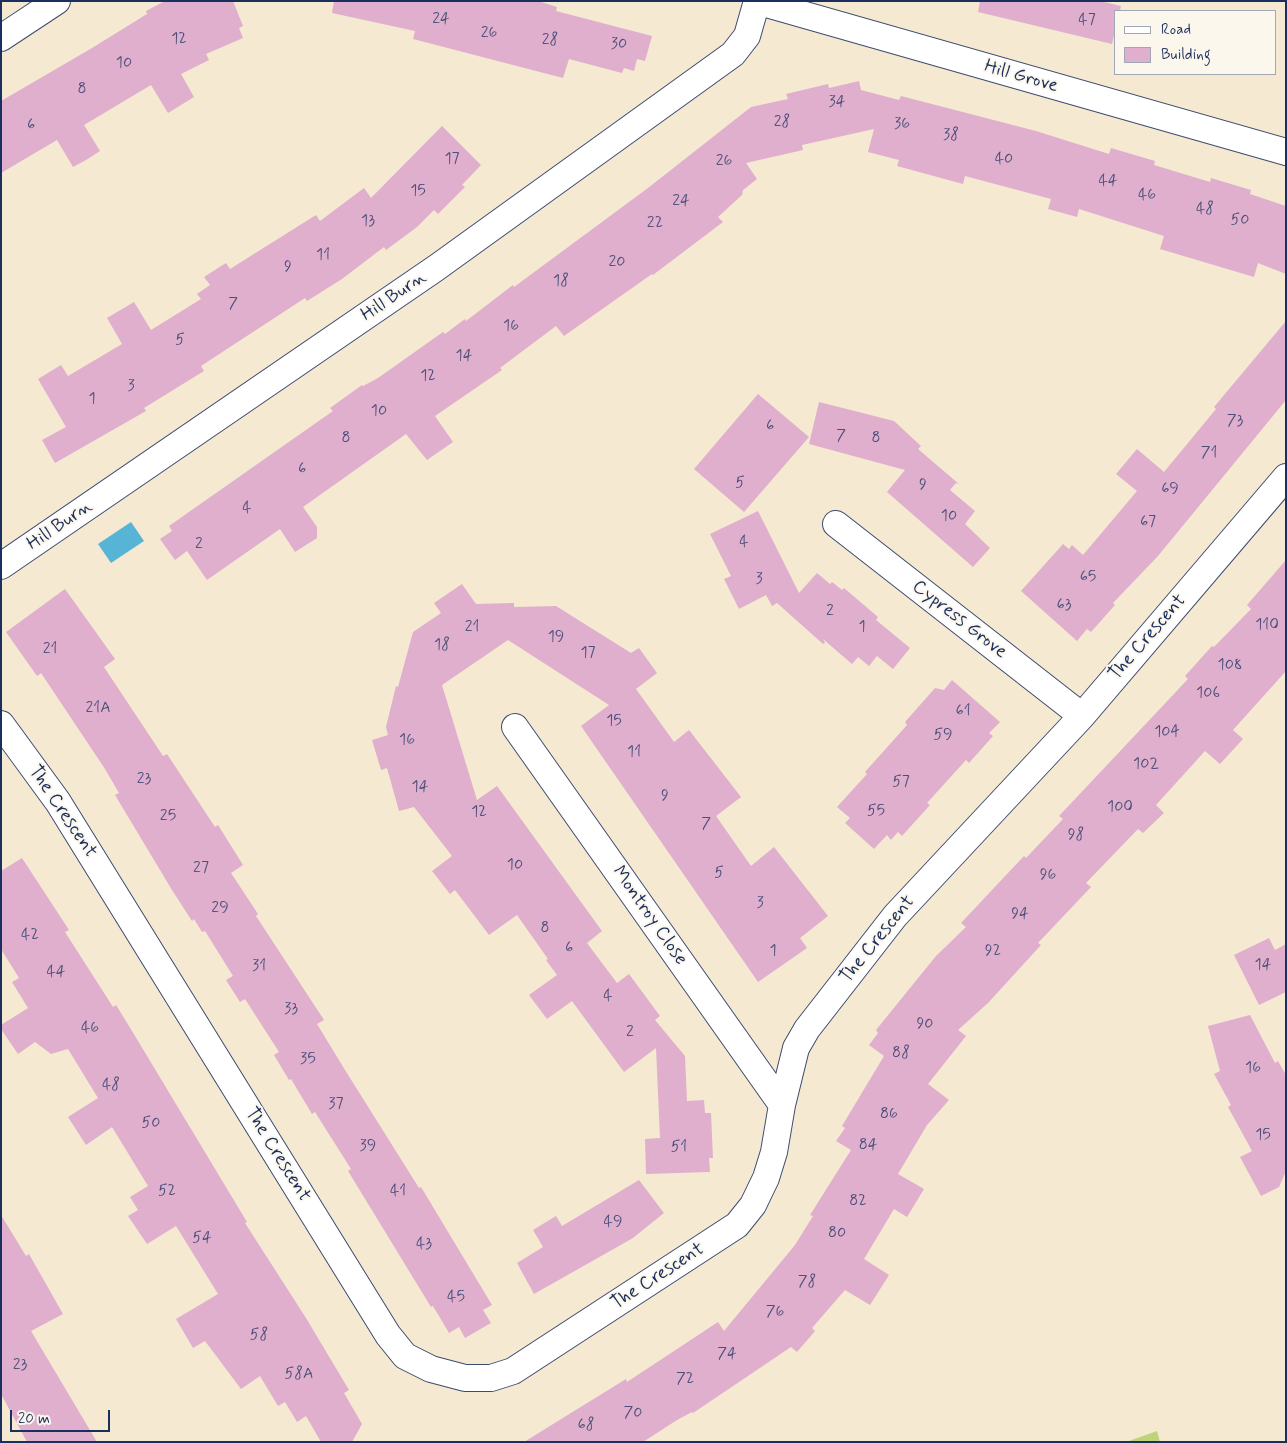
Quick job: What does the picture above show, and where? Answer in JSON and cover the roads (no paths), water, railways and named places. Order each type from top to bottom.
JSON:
[{"type":"street","points":[[1,38],[57,1]]},
{"type":"street","name":"Hill Grove","points":[[756,1],[1286,152]]},
{"type":"street","name":"Hill Burn","points":[[1,566],[436,268],[733,54],[747,36],[756,1]]},
{"type":"street","name":"The Crescent","points":[[1,724],[58,802],[388,1335],[405,1356],[431,1370],[465,1378],[491,1378],[513,1371],[737,1225],[753,1204],[766,1178],[774,1152],[782,1105],[796,1048],[806,1029],[895,916],[1082,716],[1286,477]]},
{"type":"street","name":"Cypress Grove","points":[[836,524],[1082,716]]},
{"type":"street","name":"Montroy Close","points":[[515,727],[782,1105]]},
{"type":"water","points":[[131,522],[144,541],[111,563],[98,544]]}]
